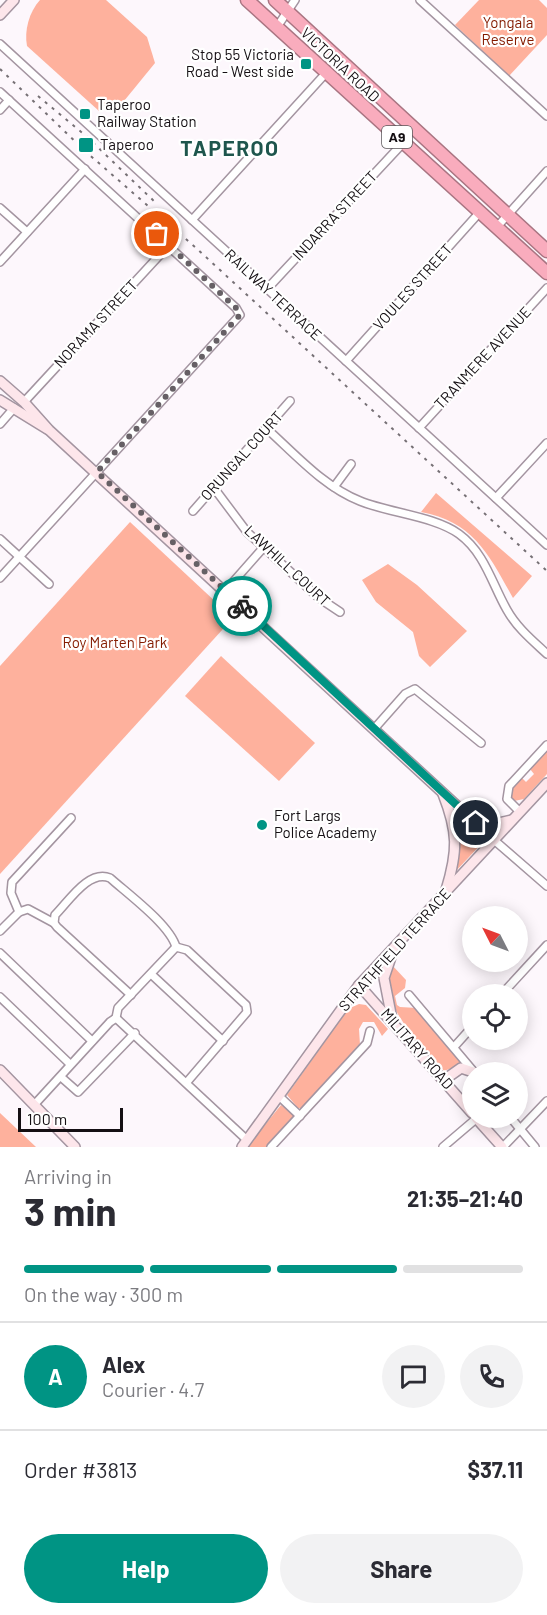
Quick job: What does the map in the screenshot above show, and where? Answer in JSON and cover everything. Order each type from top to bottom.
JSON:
[{"type":"highway","name":"VICTORIA ROAD","points":[[247,0],[547,273]]},
{"type":"highway","name":"VICTORIA ROAD","points":[[275,0],[547,251]]},
{"type":"main road","points":[[0,15],[14,0]]},
{"type":"main road","points":[[0,381],[24,402],[49,430],[226,590],[494,840]]},
{"type":"main road","points":[[0,400],[49,430]]},
{"type":"main road","name":"STRATHFIELD TERRACE","points":[[244,1144],[359,985],[547,783]]},
{"type":"main road","points":[[442,792],[453,823],[456,846],[456,858],[446,892]]},
{"type":"main road","points":[[476,823],[490,825],[512,820]]},
{"type":"main road","points":[[392,1021],[384,978],[393,949]]},
{"type":"main road","name":"MILITARY ROAD","points":[[359,985],[462,1101]]},
{"type":"main road","points":[[444,1080],[462,1068]]},
{"type":"main road","points":[[0,1070],[75,1147]]},
{"type":"main road","points":[[485,1128],[503,1147]]},
{"type":"street","points":[[277,27],[289,13],[295,0]]},
{"type":"street","points":[[420,0],[547,116]]},
{"type":"street","name":"RAILWAY TERRACE","points":[[0,44],[547,545]]},
{"type":"street","points":[[192,220],[326,73]]},
{"type":"street","points":[[0,92],[169,245],[236,308],[240,315],[0,578]]},
{"type":"street","points":[[0,110],[9,100]]},
{"type":"street","name":"INDARRA STREET","points":[[267,289],[403,142]]},
{"type":"street","points":[[0,262],[85,170]]},
{"type":"street","points":[[496,228],[547,171]]},
{"type":"street","points":[[0,208],[27,232]]},
{"type":"street","name":"VOULES STREET","points":[[346,361],[479,213]]},
{"type":"street","name":"NORAMA STREET","points":[[24,402],[169,245]]},
{"type":"street","name":"TRANMERE AVENUE","points":[[418,428],[547,288]]},
{"type":"street","name":"ORUNGAL COURT","points":[[193,511],[290,401]]},
{"type":"street","points":[[0,424],[14,408]]},
{"type":"street","points":[[266,428],[334,487],[358,500],[447,527],[459,534],[481,557],[513,620],[547,654]]},
{"type":"street","points":[[496,498],[547,443]]},
{"type":"street","points":[[334,487],[351,464]]},
{"type":"street","name":"LAWHILL COURT","points":[[214,488],[247,532],[319,598],[340,612]]},
{"type":"street","points":[[0,539],[49,584]]},
{"type":"street","points":[[226,590],[264,547]]},
{"type":"street","points":[[374,729],[405,693],[415,689],[481,743]]},
{"type":"street","points":[[520,812],[507,799],[509,786],[547,745]]},
{"type":"street","points":[[19,912],[11,893],[12,882],[71,818]]},
{"type":"street","points":[[494,840],[547,886]]},
{"type":"street","points":[[54,923],[55,915],[93,877],[102,874],[110,878],[163,927],[174,938],[176,947]]},
{"type":"street","points":[[0,931],[19,912],[28,909],[54,923],[131,995]]},
{"type":"street","points":[[511,984],[547,945]]},
{"type":"street","points":[[34,1105],[61,1077],[70,1064],[116,1018],[118,1008],[176,947]]},
{"type":"street","points":[[176,947],[188,950],[246,1005],[247,1012],[187,1082]]},
{"type":"street","points":[[0,953],[92,1041]]},
{"type":"street","points":[[151,974],[223,1041]]},
{"type":"street","name":"MILITARY ROAD","points":[[409,995],[466,1062]]},
{"type":"street","points":[[0,997],[70,1064]]},
{"type":"street","points":[[116,1018],[187,1082],[244,1144]]},
{"type":"street","points":[[271,1147],[367,1042],[370,1031]]},
{"type":"street","points":[[61,1077],[78,1092],[135,1033]]},
{"type":"street","points":[[454,1047],[462,1038]]},
{"type":"street","points":[[280,1096],[300,1116]]},
{"type":"street","points":[[503,1147],[547,1101]]},
{"type":"street","points":[[443,1147],[465,1128]]},
{"type":"street","points":[[521,1130],[535,1147]]},
{"type":"green space","points":[[40,0],[106,0],[147,37],[155,63],[124,101],[99,111],[27,46],[28,22]]},
{"type":"green space","name":"Yongala Reserve","points":[[479,0],[539,0],[547,8],[547,35],[509,76],[455,25]]},
{"type":"green space","points":[[436,493],[532,576],[513,598],[487,555],[467,532],[439,517],[421,512]]},
{"type":"green space","name":"Roy Marten Park","points":[[130,522],[233,618],[0,874],[0,666]]},
{"type":"green space","points":[[388,564],[417,585],[467,631],[430,667],[419,656],[413,632],[376,602],[362,580]]},
{"type":"green space","points":[[221,656],[315,743],[279,781],[185,696]]},
{"type":"green space","points":[[547,751],[547,774],[524,799],[514,801],[510,797],[511,790],[522,778],[526,782],[534,774],[530,769]]},
{"type":"green space","points":[[450,808],[484,841],[456,871],[460,839]]},
{"type":"green space","points":[[391,964],[406,980],[405,988],[395,996],[397,1005],[417,1008],[462,1064],[444,1071],[403,1022],[390,994],[388,979]]},
{"type":"green space","points":[[359,1004],[366,1005],[388,1029],[382,1036],[374,1022],[363,1022],[359,1029],[360,1045],[303,1108],[298,1108],[287,1095],[348,1009]]},
{"type":"green space","points":[[281,1105],[293,1114],[293,1119],[267,1147],[247,1147]]},
{"type":"green space","points":[[0,1113],[36,1147],[0,1147]]},
{"type":"railway","points":[[0,69],[85,151],[195,247],[547,571]]},
{"type":"railway","points":[[38,96],[86,136],[156,203]]},
{"type":"way so far","points":[[157,234],[236,308],[240,315],[97,472],[242,606]]},
{"type":"place","name":"Stop 55 Victoria Road - West side","points":[[306,64]]},
{"type":"place","name":"Taperoo Railway Station","points":[[85,114]]},
{"type":"place","name":"Taperoo","points":[[86,145]]},
{"type":"place","name":"Fort Largs Police Academy","points":[[262,825]]},
{"type":"district","name":"TAPEROO","points":[[230,149]]},
{"type":"route","points":[[242,606],[476,823]]}]
